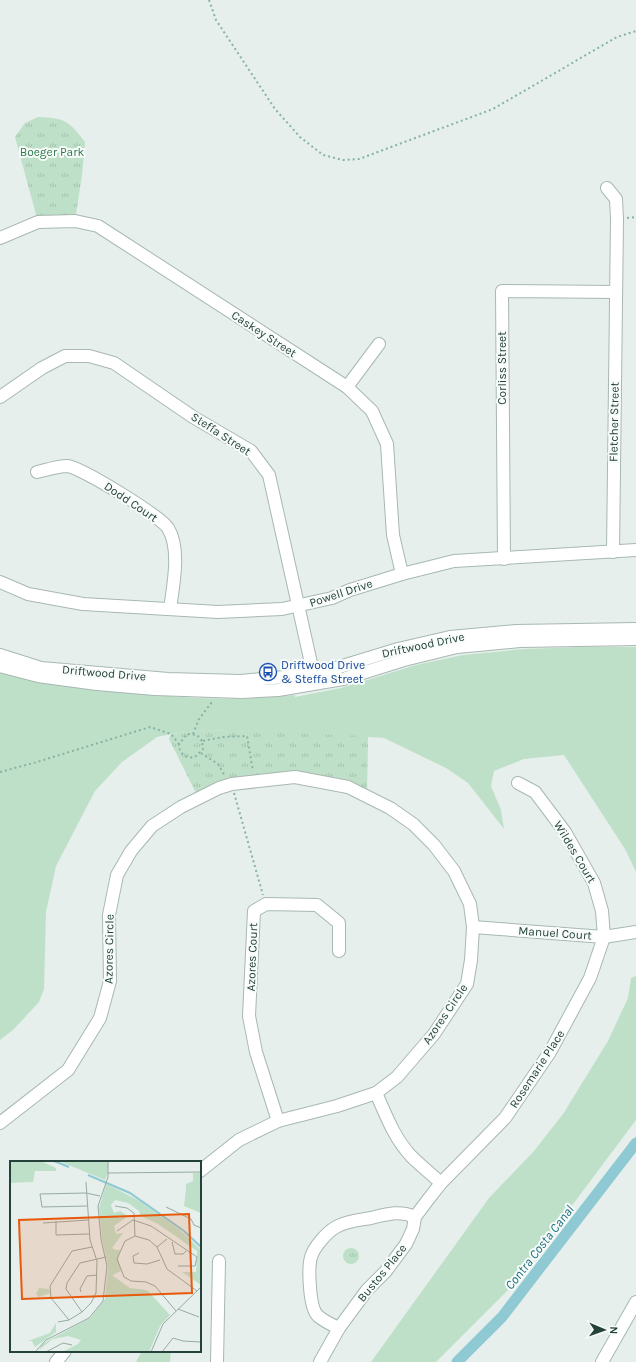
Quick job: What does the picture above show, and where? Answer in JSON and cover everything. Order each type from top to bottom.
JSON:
[{"type":"street","name":"Fletcher Street","points":[[607,188],[616,199],[613,552]]},
{"type":"street","name":"Caskey Street","points":[[0,238],[38,222],[75,221],[98,226],[347,387],[372,411],[387,444],[393,535],[402,574]]},
{"type":"street","name":"Corliss Street","points":[[504,559],[502,291],[616,292]]},
{"type":"street","points":[[347,387],[379,344]]},
{"type":"street","name":"Steffa Street","points":[[0,397],[42,368],[65,356],[89,356],[114,363],[193,417],[251,451],[269,475],[312,672],[317,685]]},
{"type":"street","name":"Dodd Court","points":[[37,472],[68,466],[101,482],[150,513],[168,528],[174,548],[175,576],[170,609]]},
{"type":"street","name":"Powell Drive","points":[[0,582],[28,594],[83,604],[218,612],[299,607],[332,598],[350,590],[402,574],[454,562],[636,550]]},
{"type":"street","name":"Driftwood Drive","points":[[0,655],[41,668],[168,678],[241,681],[284,677],[336,668],[398,649],[450,637],[516,631],[636,629]]},
{"type":"street","name":"Driftwood Drive","points":[[0,666],[38,676],[96,684],[155,689],[219,691],[278,690],[317,685],[343,679],[404,660],[457,647],[520,641],[636,639]]},
{"type":"street","name":"Azores Circle","points":[[0,1123],[68,1070],[100,1018],[110,981],[108,915],[117,875],[130,851],[152,826],[175,810],[219,788],[232,784],[254,780],[296,777],[348,787],[390,808],[413,824],[434,845],[454,871],[470,904],[473,927],[471,960],[467,984],[434,1034],[397,1077],[376,1093],[337,1106],[278,1121],[239,1140],[201,1170]]},
{"type":"street","name":"Wildes Court","points":[[518,783],[535,792],[565,832],[594,883],[602,911],[604,937]]},
{"type":"street","points":[[266,904],[317,905],[339,923],[339,951]]},
{"type":"street","name":"Azores Court","points":[[266,904],[254,911],[250,1016],[256,1052],[278,1121]]},
{"type":"street","name":"Manuel Court","points":[[473,927],[604,937],[636,932]]},
{"type":"street","name":"Rosemarie Place","points":[[441,1183],[505,1118],[550,1052],[590,978],[604,937]]},
{"type":"street","points":[[376,1093],[388,1121],[400,1142],[411,1156],[441,1183]]},
{"type":"street","name":"Bustos Place","points":[[320,1362],[339,1328],[367,1290],[386,1271],[406,1244],[413,1230],[415,1217],[441,1183]]},
{"type":"street","points":[[339,1328],[317,1316],[312,1304],[310,1294],[311,1256],[320,1242],[330,1231],[341,1224],[396,1212],[407,1213],[415,1217]]},
{"type":"street","points":[[217,1362],[219,1261]]},
{"type":"street","points":[[602,1362],[636,1302]]},
{"type":"street","points":[[56,1362],[64,1352]]},
{"type":"path","points":[[209,0],[216,20],[275,109],[300,137],[324,155],[343,160],[360,159],[493,109],[617,37],[636,31]]},
{"type":"path","points":[[193,734],[199,719],[219,691]]},
{"type":"path","points":[[0,772],[37,762],[150,726],[171,734],[179,744],[181,752],[187,757],[195,757],[201,753],[203,749],[202,741],[193,734]]},
{"type":"path","points":[[179,744],[183,737],[193,734]]},
{"type":"path","points":[[202,741],[223,737],[247,736],[254,780]]},
{"type":"path","points":[[201,753],[218,764],[232,784],[266,904]]},
{"type":"green space","name":"Boeger Park","points":[[38,117],[54,118],[66,122],[75,129],[85,142],[75,221],[38,222],[15,137],[25,123]]},
{"type":"green space","points":[[636,647],[636,872],[625,849],[564,755],[524,759],[494,771],[491,786],[501,810],[504,829],[468,783],[446,768],[384,738],[368,737],[367,767],[318,735],[206,730],[157,737],[122,762],[95,791],[56,866],[46,912],[44,989],[39,1002],[14,1029],[0,1040],[0,671],[45,683],[118,692],[197,698],[241,699],[295,695],[295,697],[341,688],[416,665],[463,655],[524,649]]},
{"type":"green space","points":[[206,730],[368,736],[367,795],[295,777],[254,780],[199,799],[169,739],[171,734]]},
{"type":"green space","points":[[636,976],[636,1120],[511,1287],[436,1362],[371,1362],[489,1198],[534,1151],[563,1114],[608,1041],[628,998],[631,978]]},
{"type":"green space","points":[[348,1248],[354,1248],[359,1253],[357,1262],[354,1264],[348,1264],[343,1259],[343,1253]]},
{"type":"green space","points":[[141,1352],[171,1352],[170,1362],[136,1362]]},
{"type":"waterway","name":"Contra Costa Canal","points":[[457,1362],[502,1317],[636,1143]]},
{"type":"place","name":"Driftwood Drive & Steffa Street","points":[[268,672]]}]
